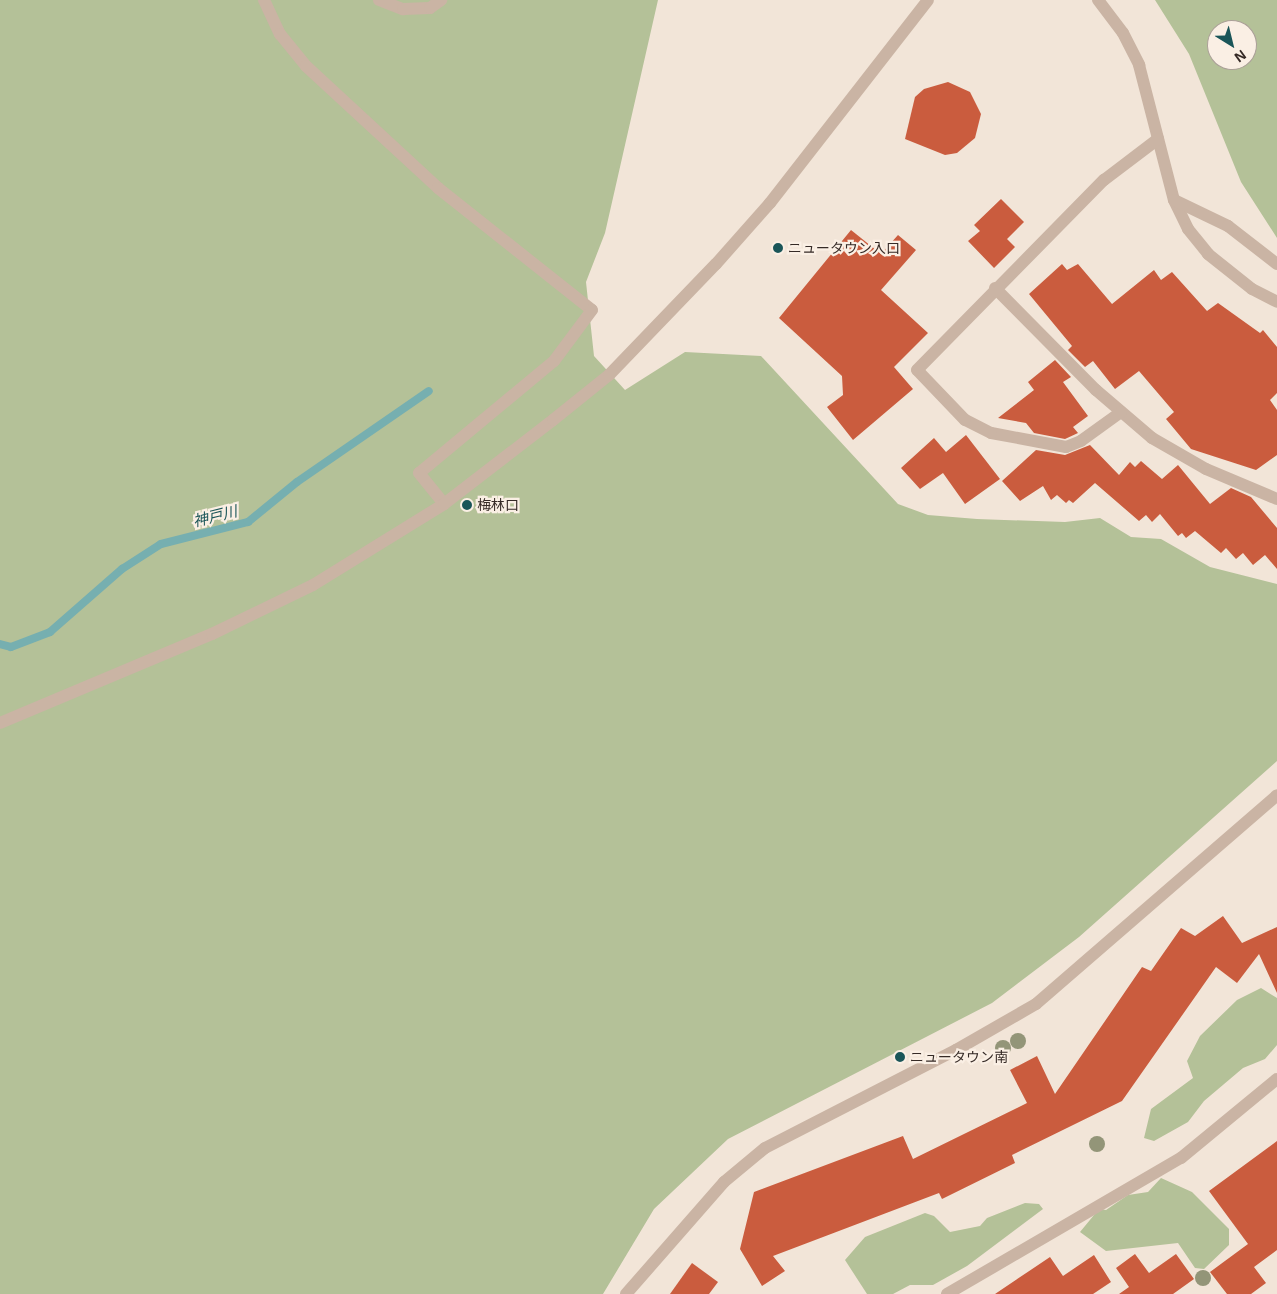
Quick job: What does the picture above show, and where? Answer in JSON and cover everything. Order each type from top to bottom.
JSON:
[{"type":"street","points":[[264,0],[280,34],[306,66],[438,188],[592,310],[554,360],[419,473],[444,504]]},
{"type":"street","points":[[379,0],[403,9],[430,8],[441,0]]},
{"type":"street","points":[[0,723],[212,634],[313,585],[444,504],[609,375],[658,326],[770,203],[928,0]]},
{"type":"street","points":[[1098,0],[1123,33],[1139,65],[1174,200],[1188,229],[1208,254],[1252,289],[1277,302]]},
{"type":"street","points":[[1121,412],[1081,441],[1066,446],[1052,445],[979,429],[938,394],[917,370],[995,288],[1104,180],[1158,139]]},
{"type":"street","points":[[1174,200],[1228,226],[1277,264]]},
{"type":"street","points":[[995,288],[1121,412],[1173,452],[1277,499]]},
{"type":"street","points":[[626,1294],[718,1189],[765,1148],[956,1050],[1036,1004],[1277,795]]},
{"type":"street","points":[[948,1294],[1181,1158],[1277,1079]]},
{"type":"green space","points":[[0,0],[658,0],[605,233],[586,282],[594,356],[625,390],[685,352],[761,356],[898,504],[928,515],[977,519],[1065,522],[1100,518],[1131,537],[1161,539],[1210,567],[1277,584],[1277,761],[1079,937],[992,1003],[728,1139],[654,1209],[603,1294],[0,1294]]},
{"type":"green space","points":[[1155,0],[1277,0],[1277,238],[1241,182],[1189,54]]},
{"type":"green space","points":[[1261,988],[1277,998],[1277,1045],[1265,1059],[1243,1068],[1204,1101],[1188,1122],[1154,1141],[1144,1138],[1151,1109],[1193,1078],[1187,1061],[1200,1036],[1237,1000]]},
{"type":"green space","points":[[1161,1178],[1192,1192],[1229,1229],[1229,1245],[1204,1269],[1195,1268],[1178,1243],[1106,1251],[1080,1232],[1099,1209],[1106,1210],[1128,1195],[1148,1192]]},
{"type":"green space","points":[[1025,1203],[1039,1204],[1043,1209],[967,1266],[933,1285],[910,1285],[893,1294],[867,1294],[845,1260],[865,1237],[925,1213],[934,1216],[950,1232],[980,1226],[987,1218]]},
{"type":"building","points":[[948,82],[970,92],[981,114],[975,138],[957,153],[945,155],[905,139],[915,97],[924,89]]},
{"type":"building","points":[[1001,199],[1024,222],[1007,239],[1015,247],[994,268],[968,241],[980,231],[974,225]]},
{"type":"building","points":[[851,230],[881,254],[898,235],[916,250],[881,290],[928,333],[894,367],[913,389],[853,440],[827,407],[843,395],[842,376],[779,318]]},
{"type":"building","points":[[1062,264],[1067,270],[1078,264],[1112,304],[1154,270],[1161,280],[1172,272],[1207,311],[1218,303],[1260,333],[1263,330],[1277,347],[1277,393],[1270,400],[1277,410],[1277,455],[1256,470],[1191,449],[1166,419],[1174,412],[1139,371],[1115,389],[1093,361],[1085,367],[1068,350],[1072,346],[1029,294]]},
{"type":"building","points":[[1055,360],[1071,377],[1063,382],[1088,416],[1073,427],[1078,433],[1065,439],[1034,433],[1026,423],[998,418],[1034,390],[1028,382]]},
{"type":"building","points":[[966,435],[1000,479],[965,504],[943,473],[920,489],[901,468],[934,438],[946,452]]},
{"type":"building","points":[[1090,445],[1119,475],[1130,462],[1135,467],[1141,461],[1162,479],[1178,465],[1210,504],[1231,488],[1251,497],[1277,528],[1277,569],[1265,555],[1253,565],[1243,553],[1236,559],[1226,548],[1221,553],[1195,531],[1186,538],[1182,533],[1178,536],[1160,514],[1152,522],[1146,515],[1139,521],[1095,483],[1073,503],[1069,500],[1066,503],[1057,495],[1051,500],[1043,486],[1020,501],[1002,481],[1036,450],[1065,455]]},
{"type":"building","points":[[1223,916],[1242,943],[1277,927],[1277,993],[1259,954],[1237,983],[1216,967],[1122,1101],[1012,1155],[1015,1163],[942,1199],[939,1193],[773,1256],[785,1271],[762,1286],[740,1249],[754,1192],[903,1136],[913,1159],[1027,1103],[1010,1070],[1037,1056],[1055,1094],[1142,967],[1151,971],[1181,928],[1195,936]]},
{"type":"building","points":[[1277,1141],[1277,1250],[1254,1267],[1266,1283],[1251,1294],[1227,1294],[1210,1272],[1248,1244],[1209,1191]]},
{"type":"building","points":[[1135,1254],[1149,1273],[1176,1254],[1194,1279],[1173,1294],[1119,1294],[1129,1287],[1116,1268]]},
{"type":"building","points":[[1094,1255],[1111,1282],[1093,1294],[995,1294],[1050,1257],[1063,1276]]},
{"type":"building","points":[[692,1263],[718,1282],[709,1294],[670,1294]]},
{"type":"waterway","name":"神戸川","points":[[0,644],[11,647],[50,632],[122,569],[161,544],[248,522],[297,482],[429,391]]},
{"type":"place","name":"ニュータウン入口","points":[[778,248]]},
{"type":"place","name":"梅林口","points":[[467,505]]},
{"type":"place","name":"ニュータウン南","points":[[900,1057]]}]
